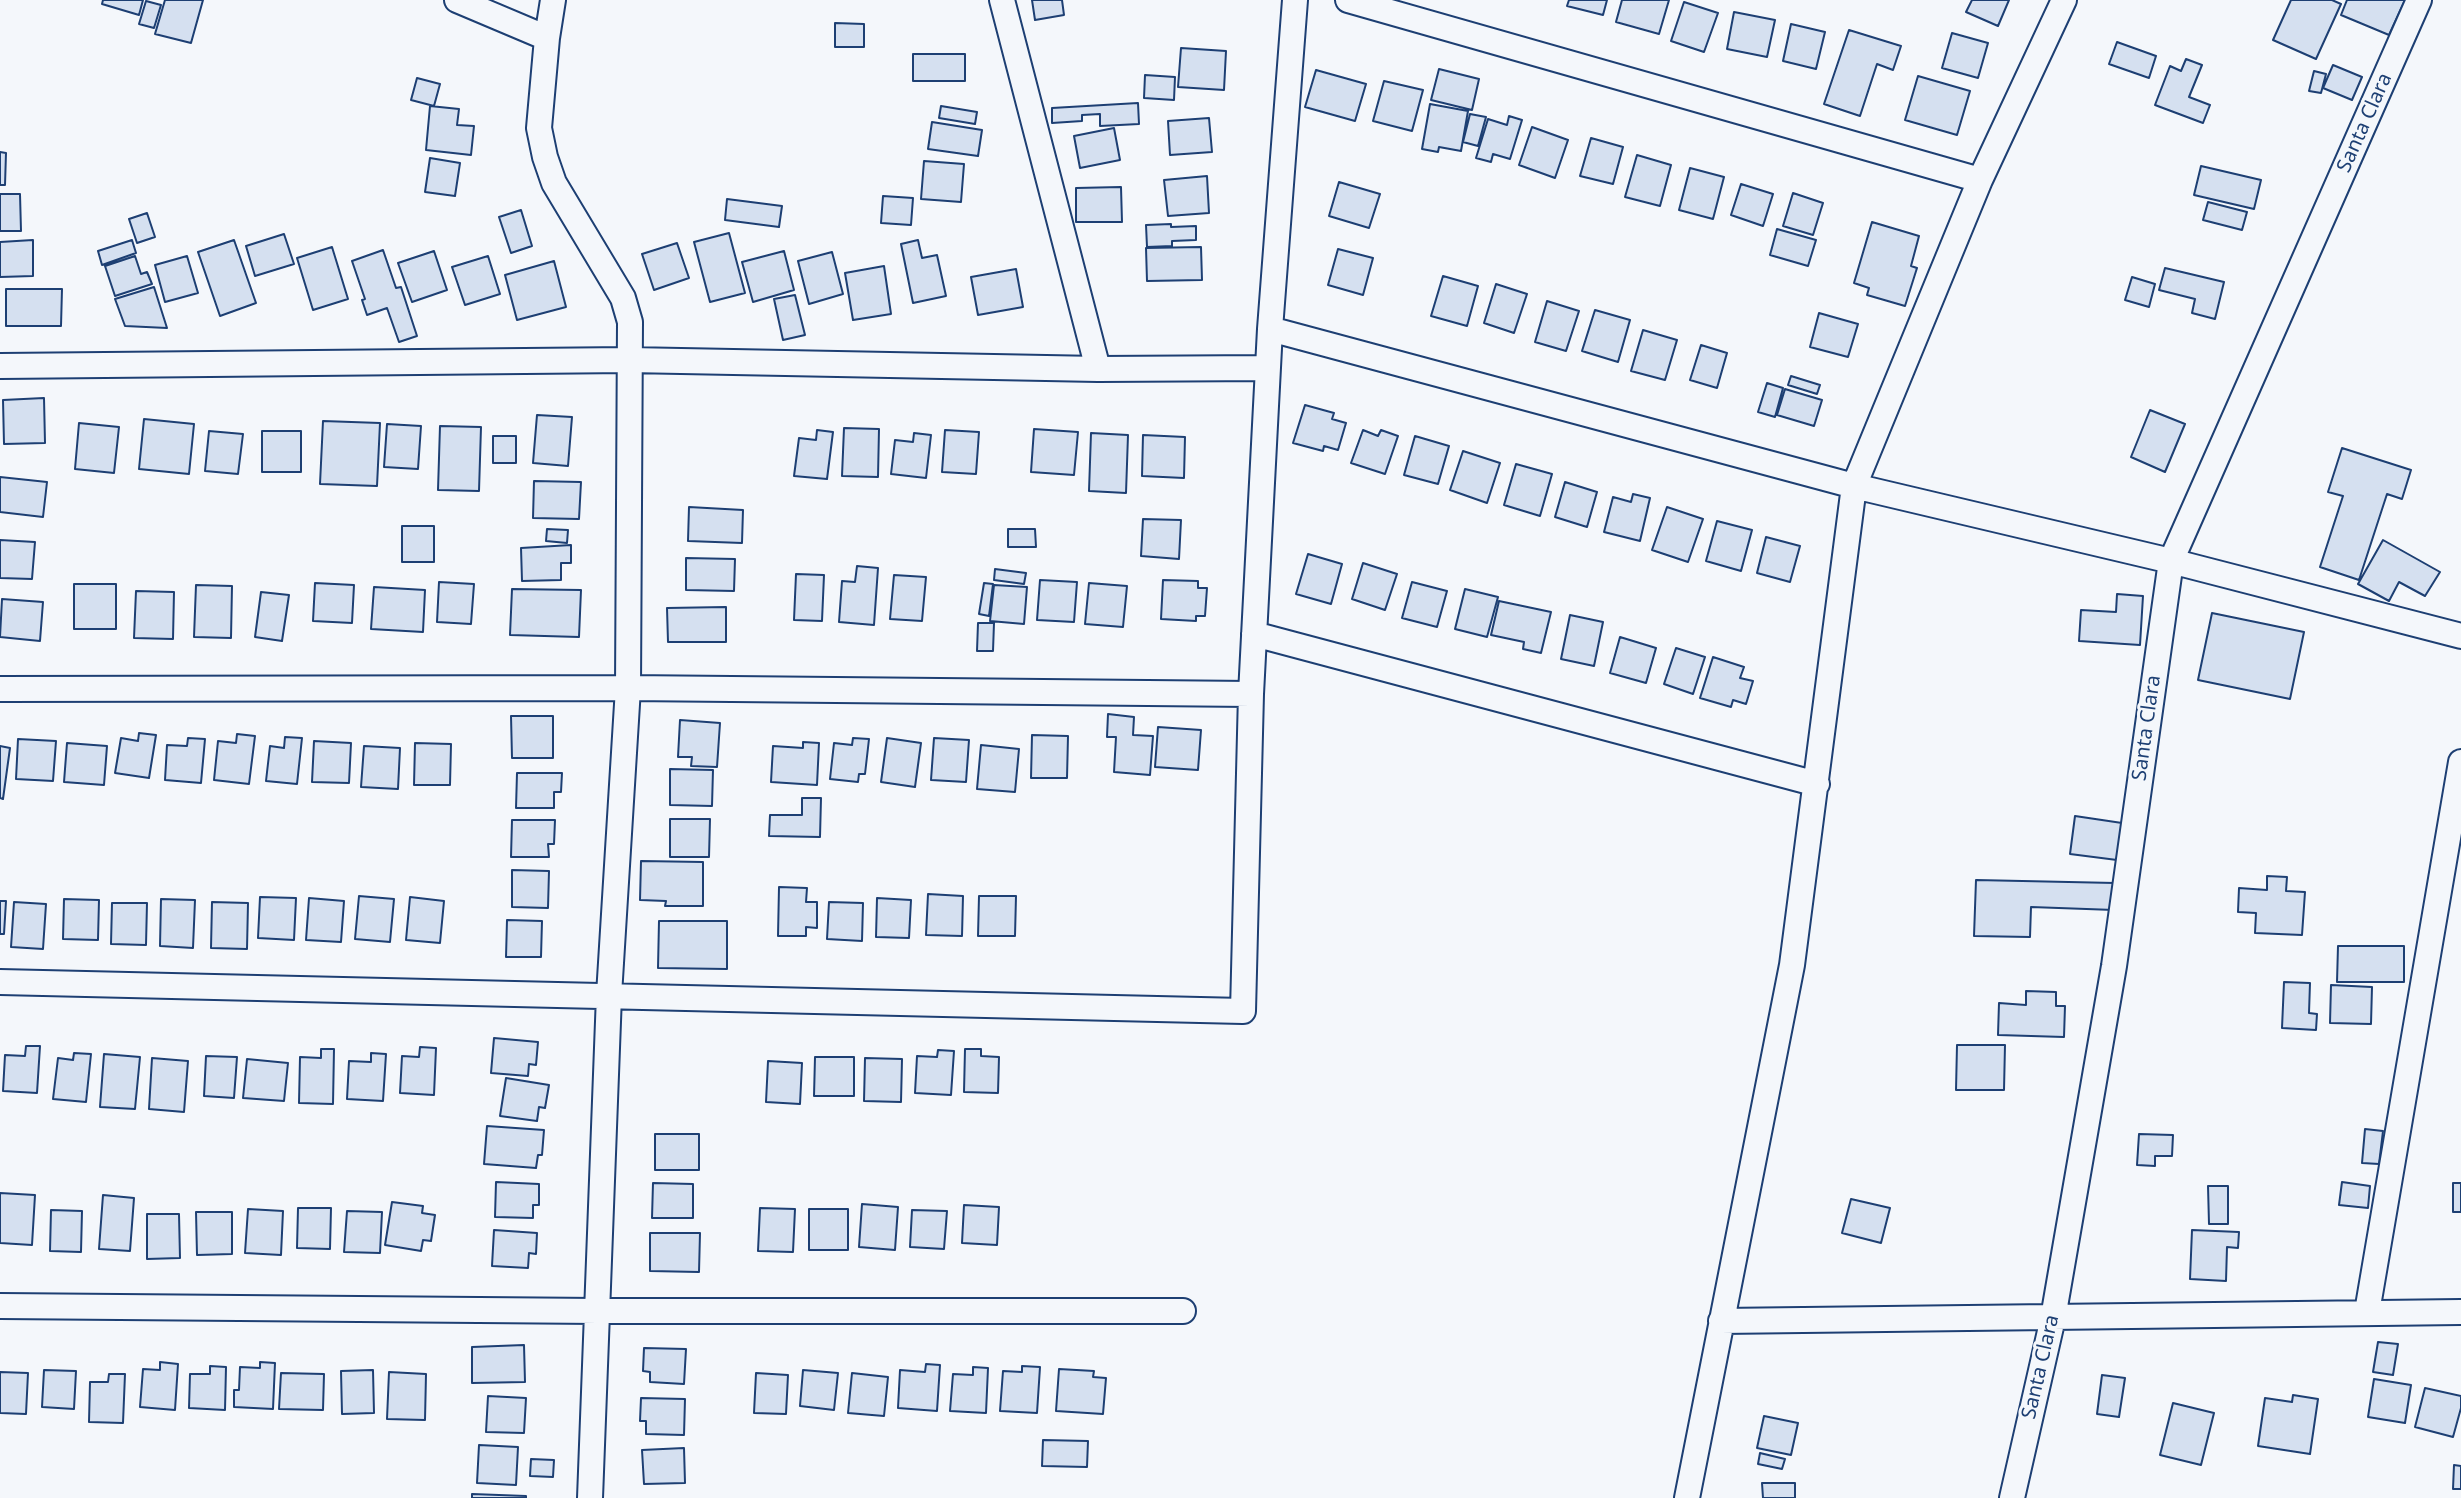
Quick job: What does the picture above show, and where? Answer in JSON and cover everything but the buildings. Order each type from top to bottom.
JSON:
[{"type":"street","points":[[457,0],[547,38]]},
{"type":"street","points":[[553,0],[539,128],[545,157],[554,183],[623,298],[630,322],[628,688],[609,995],[590,1498]]},
{"type":"street","points":[[1002,0],[1098,369]]},
{"type":"street","points":[[0,982],[1243,1011],[1254,634],[1270,329],[1295,0]]},
{"type":"street","points":[[1348,0],[1980,180]]},
{"type":"street","points":[[1687,1498],[1792,965],[1854,486],[1980,180],[2064,0]]},
{"type":"street","name":"Santa Clara","points":[[2012,1498],[2053,1318],[2114,966],[2171,561],[2419,0]]},
{"type":"street","points":[[1270,329],[1854,486],[2171,561],[2461,636]]},
{"type":"street","points":[[0,366],[629,360],[1098,369],[1268,368]]},
{"type":"street","points":[[1254,634],[1817,784]]},
{"type":"street","points":[[0,689],[628,688],[1251,694]]},
{"type":"street","points":[[2367,1312],[2461,762]]},
{"type":"street","points":[[0,1306],[598,1311],[1183,1311]]},
{"type":"street","points":[[1721,1321],[2461,1312]]}]
